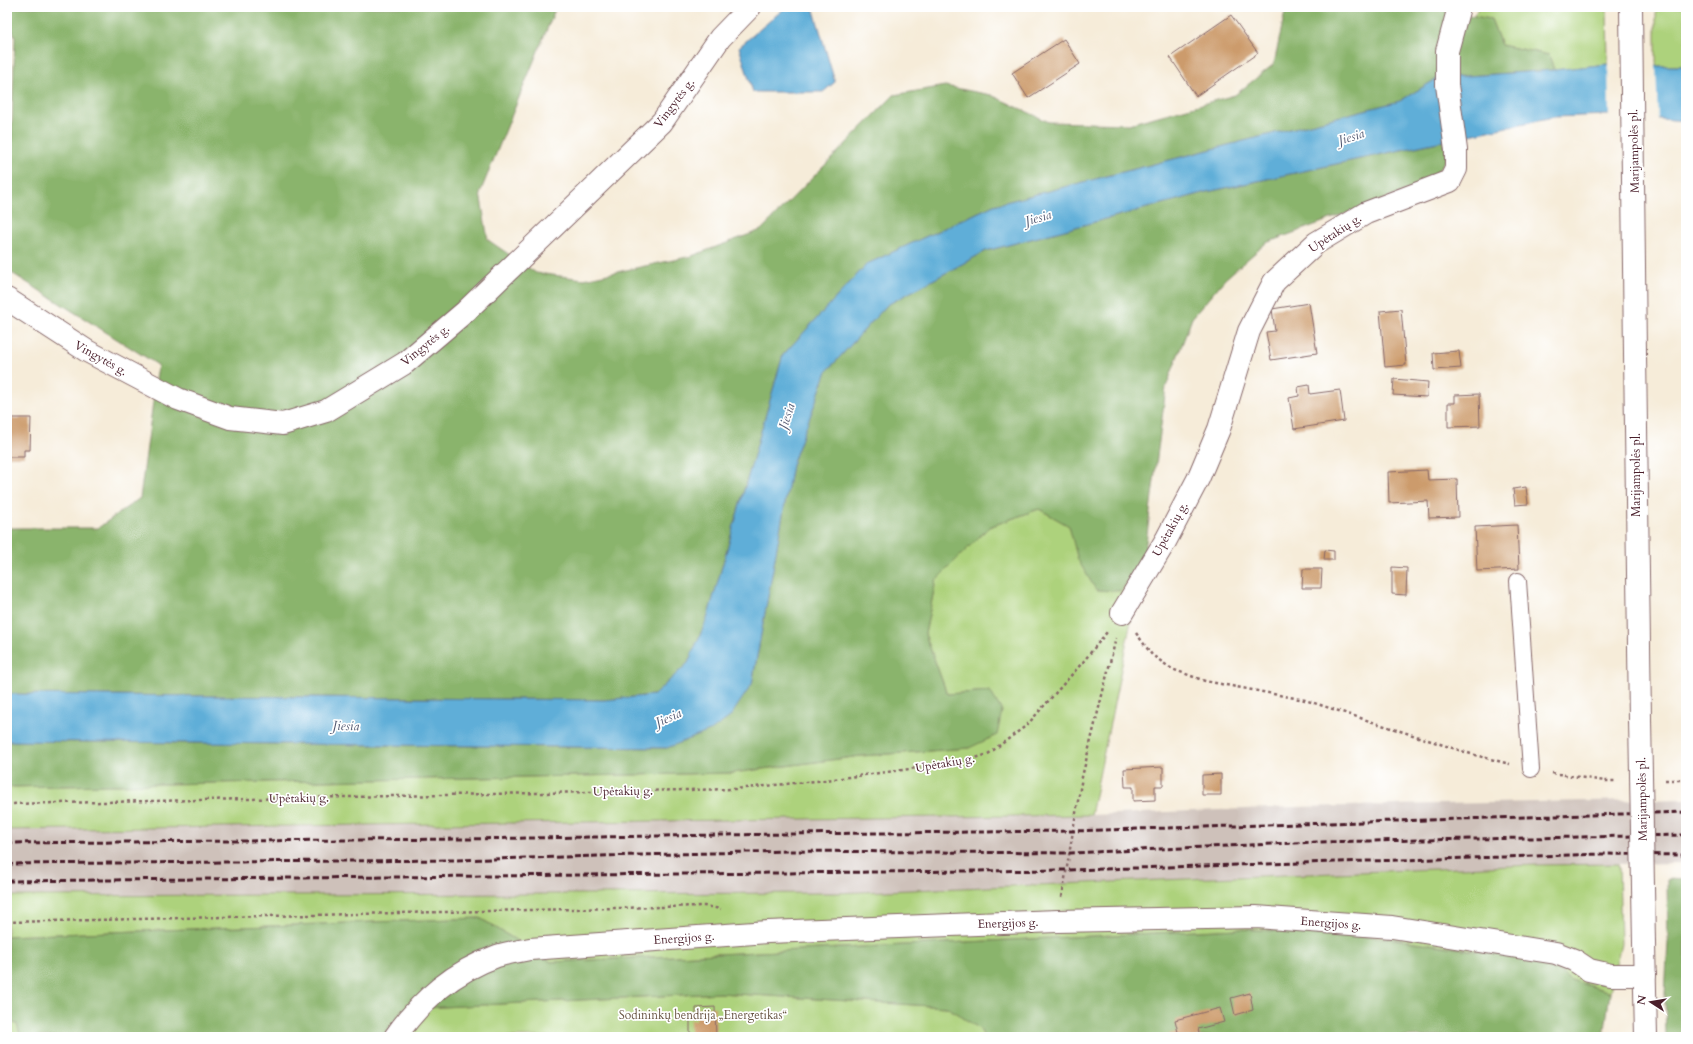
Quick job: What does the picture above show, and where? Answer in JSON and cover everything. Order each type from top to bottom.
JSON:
[{"type":"street","name":"Vingytės g.","points":[[7,299],[87,351],[178,399],[230,418],[283,424],[326,411],[405,363],[466,311],[662,122],[720,38],[750,7]]},
{"type":"street","name":"Upėtakių g.","points":[[1122,613],[1166,540],[1198,479],[1219,429],[1248,331],[1274,282],[1316,243],[1366,213],[1450,181],[1456,169],[1456,150],[1447,85],[1447,51],[1459,7]]},
{"type":"street","name":"Marijampolės pl.","points":[[1631,7],[1637,544],[1646,1037]]},
{"type":"street","name":"Energijos g.","points":[[395,1037],[426,999],[450,979],[498,956],[530,948],[768,932],[1058,921],[1256,917],[1392,927],[1556,953],[1574,960],[1589,970],[1610,975],[1645,975]]},
{"type":"lane","points":[[1518,580],[1531,769]]},
{"type":"path","points":[[1122,613],[1152,655],[1172,669],[1205,681],[1306,700],[1471,754],[1531,769],[1587,779],[1620,781]]},
{"type":"path","points":[[1058,921],[1068,870],[1072,831],[1082,777],[1122,613]]},
{"type":"path","name":"Upėtakių g.","points":[[7,804],[734,789],[826,780],[963,762],[988,754],[1027,725],[1083,662],[1122,613]]},
{"type":"path","points":[[1658,781],[1686,780]]},
{"type":"path","points":[[7,922],[704,906],[726,909]]},
{"type":"shaded area","points":[[1686,799],[1686,863],[1535,865],[836,893],[7,896],[7,830],[1091,815],[1296,807]]},
{"type":"green space","points":[[7,7],[556,7],[480,193],[488,240],[536,273],[584,279],[692,256],[761,230],[894,95],[945,86],[991,95],[1049,122],[1129,124],[1235,95],[1274,64],[1286,7],[1445,7],[1445,11],[1491,19],[1501,45],[1549,55],[1554,70],[1438,78],[1400,101],[994,205],[867,264],[783,355],[707,619],[688,663],[654,695],[604,700],[7,694],[7,528],[98,528],[140,498],[158,365],[7,270],[15,36],[7,19]]},
{"type":"green space","points":[[1479,7],[1607,7],[1608,64],[1554,70],[1549,55],[1501,45],[1491,19],[1473,17]]},
{"type":"green space","points":[[1656,7],[1686,7],[1686,66],[1656,66]]},
{"type":"green space","points":[[1443,141],[1447,157],[1431,182],[1266,243],[1225,279],[1192,318],[1166,387],[1144,558],[1120,591],[1096,590],[1078,560],[1069,526],[1039,509],[989,527],[936,580],[925,634],[947,694],[990,691],[1002,711],[997,735],[969,748],[861,756],[732,773],[7,787],[7,741],[667,748],[752,684],[792,465],[827,371],[887,305],[986,251],[1207,192]]},
{"type":"green space","points":[[1039,509],[1070,526],[1078,560],[1144,558],[1091,815],[7,830],[7,787],[732,773],[861,756],[969,748],[990,691],[947,694],[925,634],[936,580],[989,527]]},
{"type":"green space","points":[[1619,864],[1621,943],[1610,992],[1571,980],[1544,960],[1387,938],[1239,929],[551,962],[480,918],[7,936],[7,896],[836,893],[1535,865]]},
{"type":"green space","points":[[1667,879],[1686,880],[1686,1037],[1666,1037],[1665,994],[1668,942]]},
{"type":"green space","points":[[480,918],[551,962],[1239,929],[1387,938],[1544,961],[1571,980],[1610,992],[1604,1037],[984,1037],[980,1029],[947,1007],[720,993],[402,1009],[383,1037],[21,1037],[17,1024],[7,1021],[7,936]]},
{"type":"green space","name":"Sodininkų bendrija „Energetikas“","points":[[720,993],[947,1007],[980,1029],[984,1037],[383,1037],[402,1009]]},
{"type":"green space","points":[[7,1021],[17,1024],[21,1037],[7,1037]]},
{"type":"water","points":[[786,7],[813,7],[835,82],[823,92],[753,92],[739,47]]},
{"type":"water","name":"Jiesia","points":[[1608,64],[1686,66],[1686,121],[1609,115],[1553,117],[1207,192],[986,251],[887,305],[827,371],[792,465],[752,684],[730,717],[712,730],[667,748],[7,741],[7,694],[604,700],[654,695],[688,663],[707,619],[783,355],[867,264],[994,205],[1400,101],[1438,78],[1554,70]]},
{"type":"pier","points":[[1608,62],[1656,64],[1658,121],[1609,117]]},
{"type":"building","points":[[1231,15],[1258,53],[1196,96],[1170,57]]},
{"type":"building","points":[[1064,39],[1080,64],[1028,98],[1012,73]]},
{"type":"building","points":[[1309,303],[1317,353],[1271,360],[1266,332],[1275,331],[1272,309]]},
{"type":"building","points":[[1401,309],[1406,365],[1385,367],[1380,311]]},
{"type":"building","points":[[1459,351],[1461,368],[1434,370],[1433,353]]},
{"type":"building","points":[[1394,379],[1428,382],[1427,397],[1393,395]]},
{"type":"building","points":[[1309,385],[1310,394],[1340,390],[1344,421],[1294,429],[1289,398],[1299,396],[1298,387]]},
{"type":"building","points":[[1479,394],[1480,426],[1448,427],[1448,403],[1455,403],[1455,395]]},
{"type":"building","points":[[7,418],[31,418],[30,450],[24,450],[24,457],[7,457]]},
{"type":"building","points":[[1427,470],[1428,480],[1457,479],[1458,517],[1429,518],[1428,501],[1389,503],[1388,472]]},
{"type":"building","points":[[1526,487],[1528,504],[1515,505],[1513,489]]},
{"type":"building","points":[[1517,525],[1519,569],[1477,571],[1475,527]]},
{"type":"building","points":[[1325,550],[1334,551],[1334,560],[1324,560]]},
{"type":"building","points":[[1392,567],[1407,568],[1406,595],[1392,594]]},
{"type":"building","points":[[1303,569],[1322,569],[1321,588],[1302,588]]},
{"type":"building","points":[[1163,767],[1163,786],[1155,786],[1155,800],[1133,801],[1133,787],[1125,787],[1124,769]]},
{"type":"building","points":[[1221,774],[1221,795],[1202,795],[1202,775]]},
{"type":"building","points":[[1250,993],[1253,1010],[1235,1015],[1231,998]]},
{"type":"building","points":[[715,1007],[716,1037],[690,1037],[690,1020],[696,1020],[696,1008]]},
{"type":"building","points":[[1220,1008],[1224,1022],[1198,1029],[1200,1037],[1170,1037],[1169,1034],[1178,1032],[1175,1020]]},
{"type":"railway","points":[[7,843],[1072,831],[1686,812]]},
{"type":"railway","points":[[7,864],[455,860],[786,851],[1071,853],[1317,842],[1686,835]]},
{"type":"railway","points":[[7,881],[1068,870],[1603,854],[1686,855]]}]
